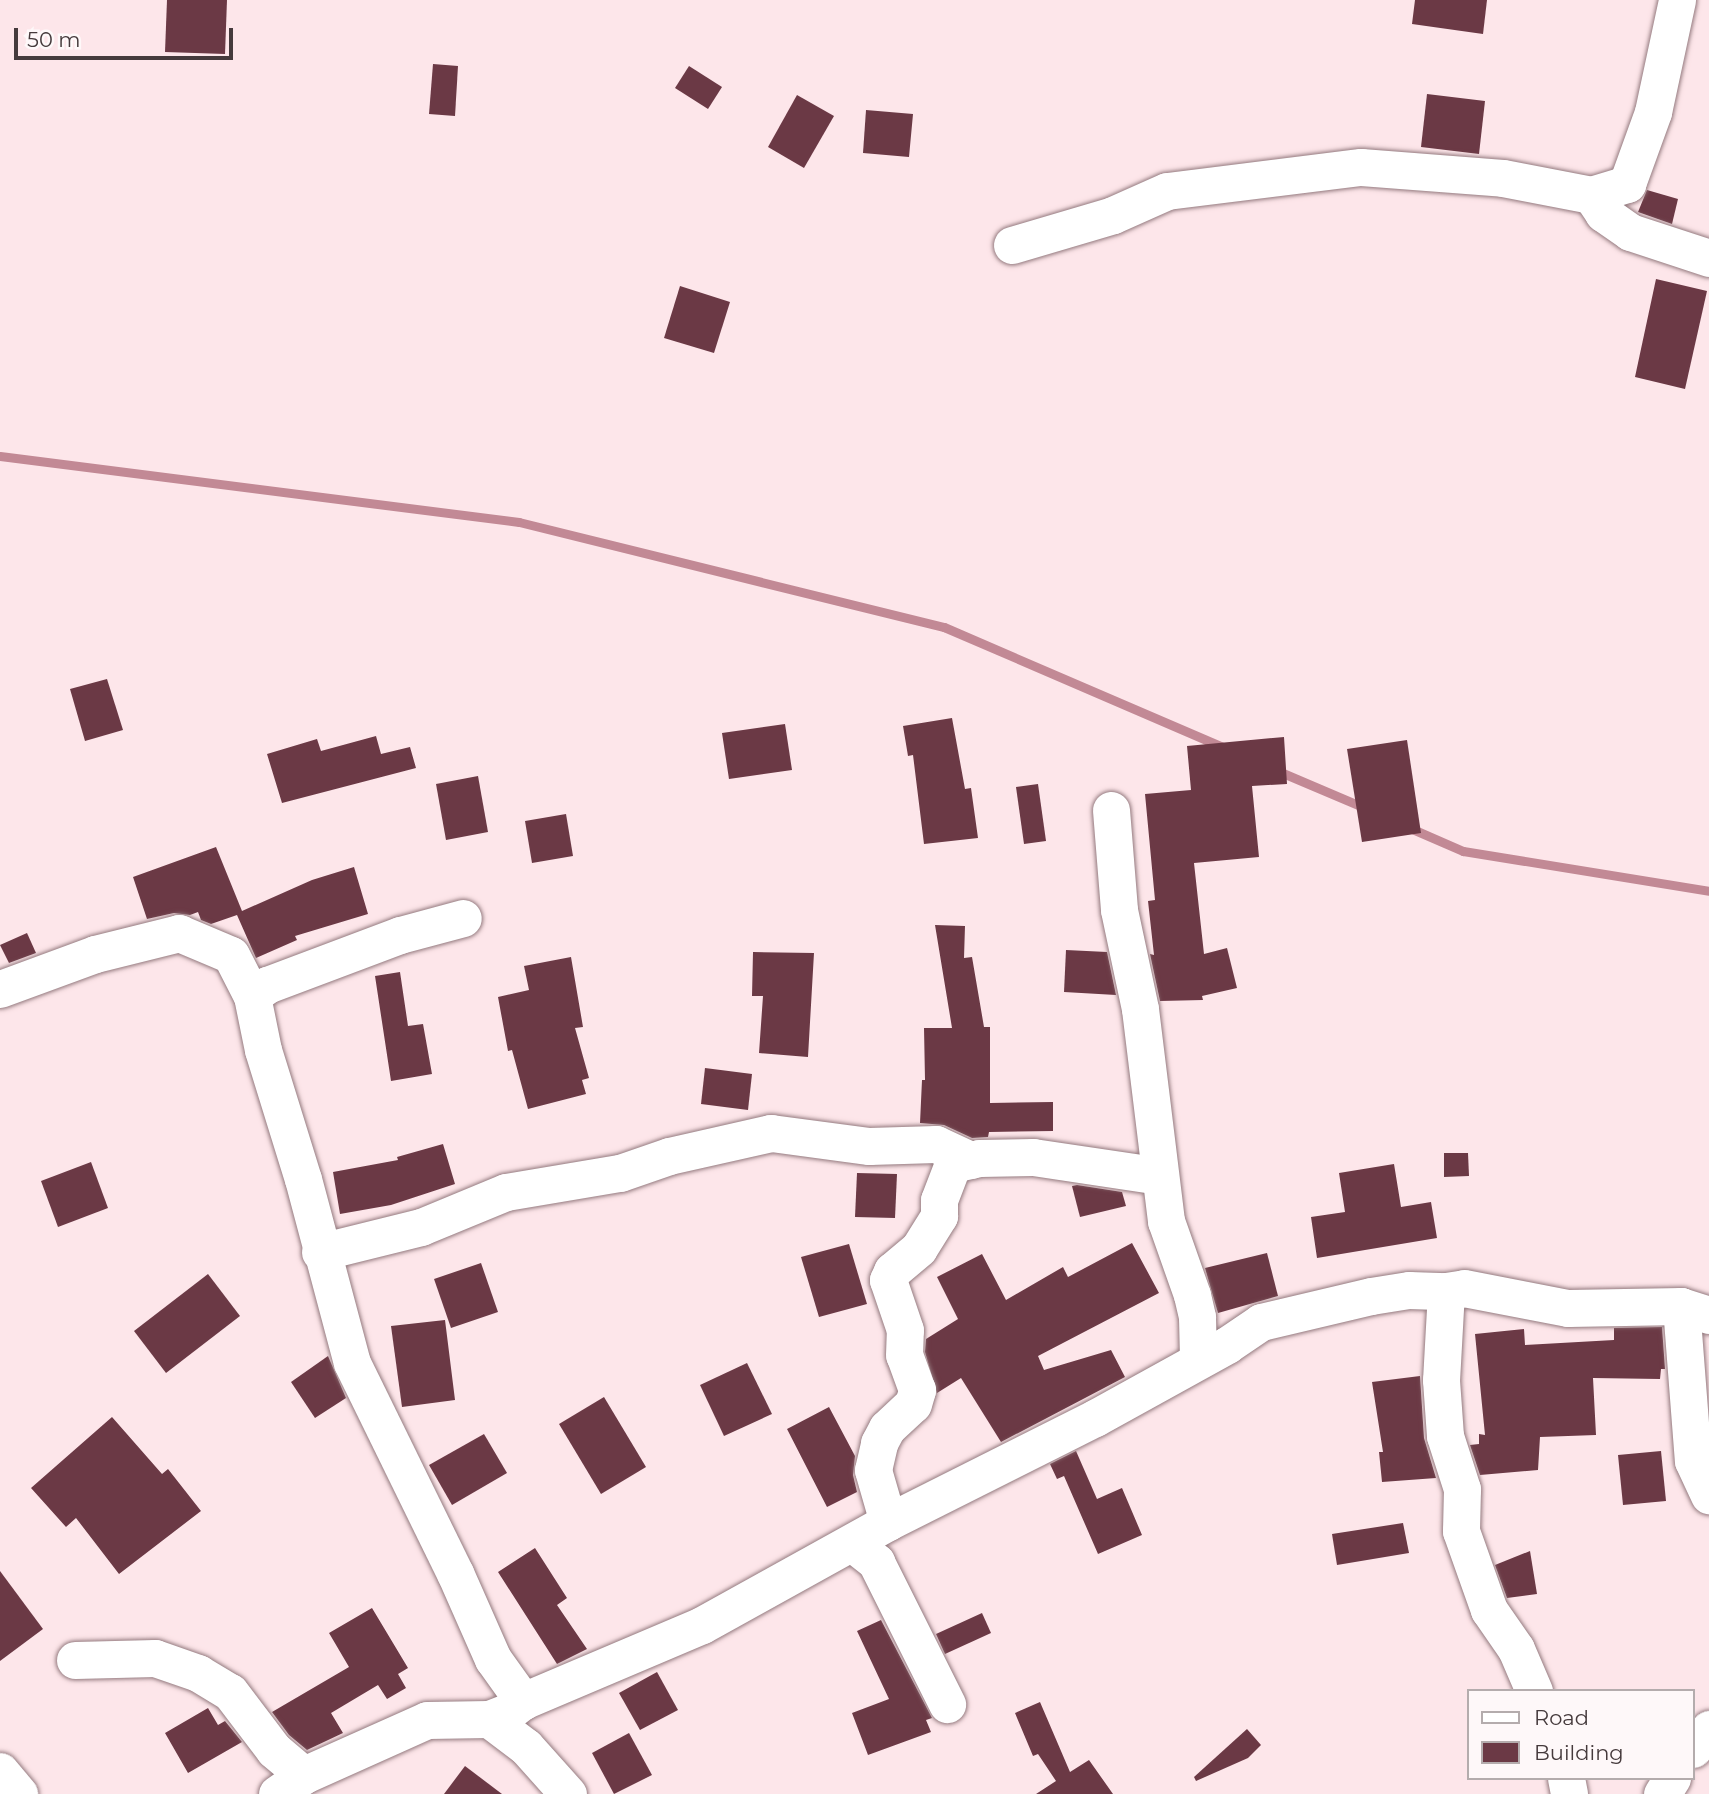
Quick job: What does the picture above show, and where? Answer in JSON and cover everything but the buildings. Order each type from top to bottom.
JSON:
[{"type":"street","points":[[1012,246],[1113,215],[1167,191],[1361,167],[1503,178],[1591,195],[1627,184],[1653,112],[1677,0]]},
{"type":"street","points":[[1591,195],[1602,213],[1630,232],[1709,258]]},
{"type":"street","points":[[1111,810],[1119,910],[1140,1009],[1166,1221],[1197,1317],[1198,1359]]},
{"type":"street","points":[[252,996],[267,985],[400,935],[464,918]]},
{"type":"street","points":[[0,989],[95,954],[179,933],[231,955],[252,996],[263,1050],[303,1179],[320,1252],[352,1363],[456,1573],[493,1659],[523,1701]]},
{"type":"street","points":[[320,1252],[421,1227],[506,1192],[620,1173],[669,1156],[771,1133],[869,1146],[936,1144],[970,1160]]},
{"type":"street","points":[[888,1522],[873,1470],[878,1443],[887,1428],[913,1404],[917,1390],[904,1355],[905,1330],[888,1280],[892,1270],[919,1248],[939,1216],[939,1200],[953,1164],[970,1160],[1033,1157],[1160,1176]]},
{"type":"street","points":[[75,1660],[155,1658],[198,1673],[230,1692],[274,1749],[291,1785],[427,1720],[489,1718],[510,1711],[523,1701],[702,1625],[888,1522],[1096,1418],[1227,1345],[1261,1322],[1371,1296],[1409,1290],[1446,1291],[1464,1288],[1568,1308],[1695,1311],[1693,1461],[1709,1496]]},
{"type":"street","points":[[1446,1291],[1441,1380],[1445,1436],[1462,1489],[1461,1531],[1489,1610],[1516,1649],[1533,1689]]},
{"type":"street","points":[[852,1543],[876,1562],[947,1704]]},
{"type":"street","points":[[489,1718],[526,1747],[568,1794]]},
{"type":"street","points":[[1695,1746],[1709,1729]]},
{"type":"street","points":[[0,1771],[19,1794]]},
{"type":"waterway","points":[[0,456],[519,522],[944,627],[1223,747]]},
{"type":"waterway","points":[[1278,771],[1365,808]]},
{"type":"waterway","points":[[1410,828],[1463,851],[1709,891]]}]
